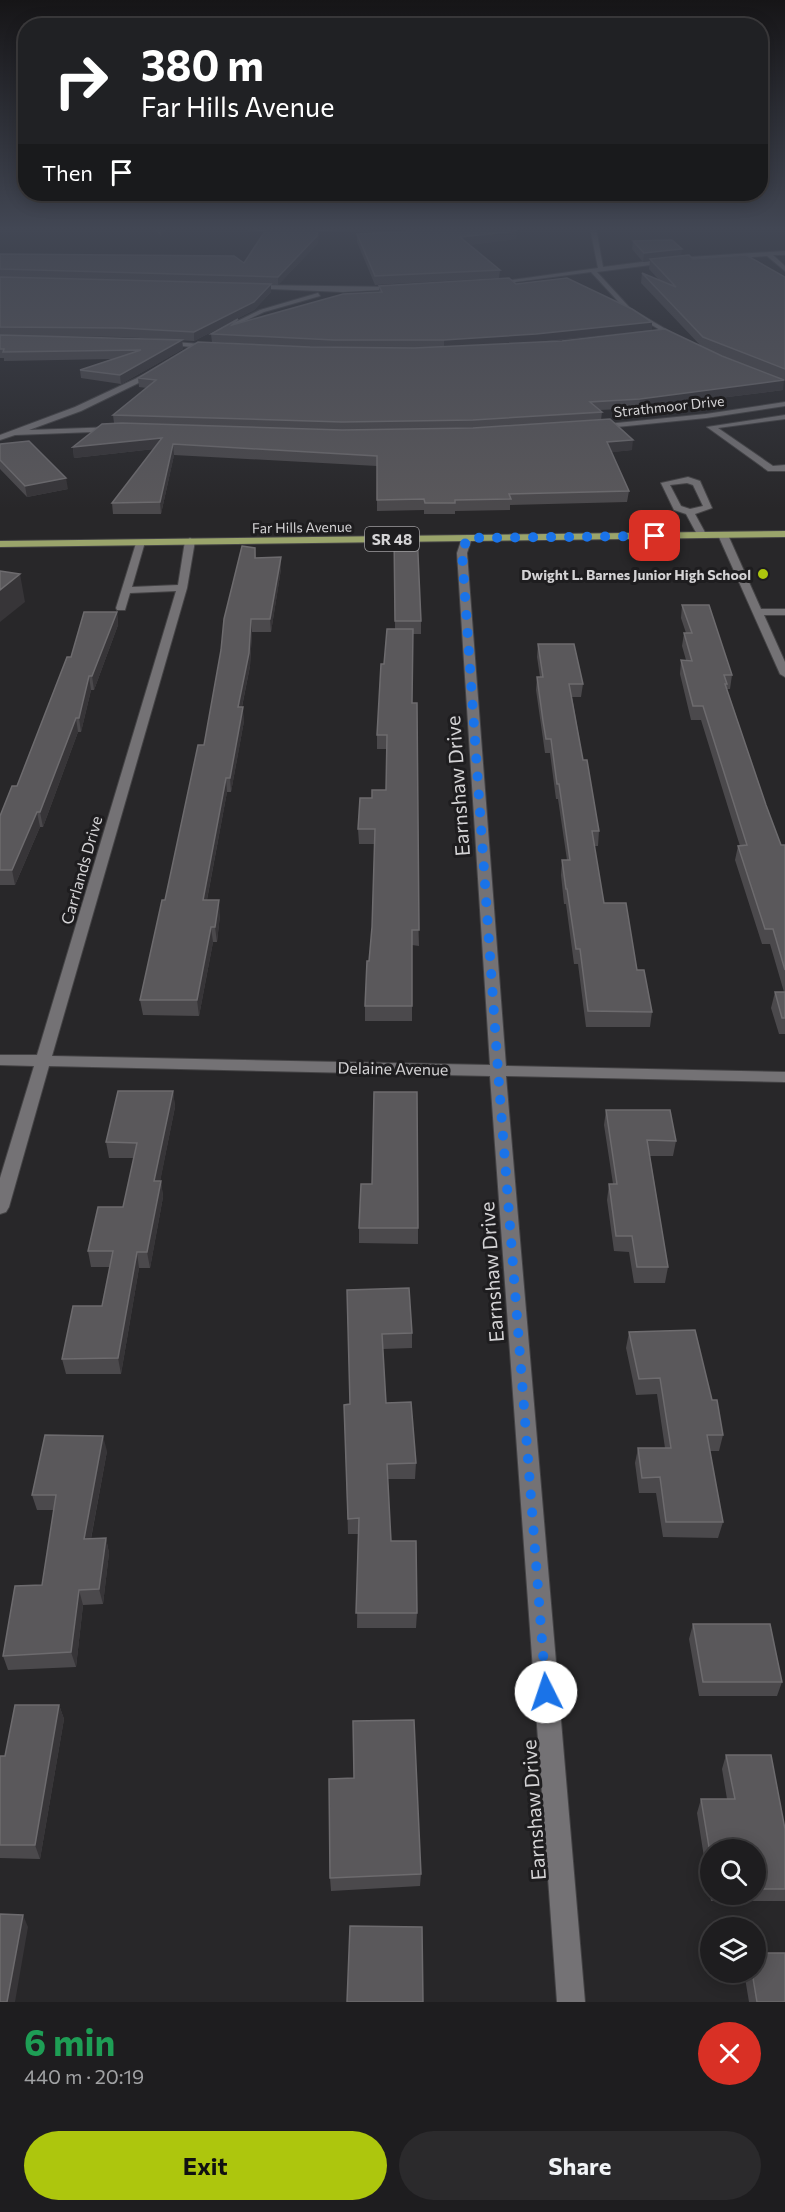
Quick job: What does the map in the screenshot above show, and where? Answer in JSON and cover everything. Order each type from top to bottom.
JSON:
[{"type":"main road","name":"Far Hills Avenue","points":[[0,544],[785,534]]},
{"type":"street","points":[[215,334],[241,321]]},
{"type":"street","points":[[649,321],[690,344]]},
{"type":"street","points":[[657,334],[668,333]]},
{"type":"street","points":[[188,352],[206,340]]},
{"type":"street","points":[[154,343],[218,347]]},
{"type":"street","points":[[0,438],[78,409],[161,370]]},
{"type":"street","name":"Strathmoor Drive","points":[[592,427],[706,416],[785,404]]},
{"type":"street","points":[[761,407],[783,418]]},
{"type":"street","points":[[783,418],[711,427],[771,469],[785,468]]},
{"type":"street","points":[[15,433],[123,429]]},
{"type":"street","points":[[690,512],[708,508],[697,483],[688,480],[664,483],[677,508],[690,512],[702,536]]},
{"type":"street","points":[[723,536],[785,674]]},
{"type":"street","name":"Earnshaw Drive","points":[[467,538],[462,553],[498,1071],[571,2002]]},
{"type":"street","name":"Carrlands Drive","points":[[0,1207],[182,588],[190,541]]},
{"type":"street","points":[[121,608],[140,542]]},
{"type":"street","points":[[126,590],[182,588]]},
{"type":"street","points":[[758,612],[785,612]]},
{"type":"street","name":"Delaine Avenue","points":[[0,1060],[785,1077]]},
{"type":"building","points":[[0,321],[215,321],[194,332],[121,328],[0,327]]},
{"type":"building","points":[[236,321],[232,325],[245,321],[652,322],[536,334],[444,340],[334,340],[211,334]]},
{"type":"building","points":[[688,321],[785,321],[785,369],[703,337]]},
{"type":"building","points":[[665,329],[722,356],[784,380],[640,399],[590,402],[602,412],[473,420],[342,422],[113,415],[156,380],[138,378],[198,342],[310,347],[414,348],[562,341]]},
{"type":"building","points":[[0,335],[182,340],[120,375],[80,370],[141,350],[3,352],[4,349],[0,349]]},
{"type":"building","points":[[610,419],[633,440],[607,442],[629,491],[509,494],[511,499],[455,500],[455,503],[425,503],[424,499],[377,500],[377,456],[173,444],[160,502],[112,503],[162,438],[73,447],[102,424],[342,430],[473,428]]},
{"type":"building","points":[[29,441],[66,478],[25,486],[0,460],[0,444]]},
{"type":"building","points":[[394,532],[417,532],[421,621],[395,621]]},
{"type":"building","points":[[242,546],[255,548],[255,558],[281,557],[270,619],[251,619],[249,653],[238,707],[243,707],[230,778],[226,778],[203,900],[219,900],[215,927],[211,927],[197,1000],[140,1000],[162,900],[165,900],[198,745],[204,745],[221,650],[224,619]]},
{"type":"building","points":[[0,571],[20,574],[0,590]]},
{"type":"building","points":[[682,605],[709,605],[732,675],[724,675],[727,684],[725,684],[766,805],[781,845],[785,845],[785,970],[773,929],[765,929],[738,846],[747,845],[703,706],[693,706],[681,660],[692,661],[684,633],[692,633]]},
{"type":"building","points":[[84,612],[117,612],[92,676],[89,676],[79,718],[76,718],[40,812],[37,812],[12,870],[0,870],[0,816],[12,786],[17,786],[67,657],[71,657]]},
{"type":"building","points":[[387,629],[413,629],[412,703],[417,703],[419,930],[412,930],[412,1006],[365,1006],[367,961],[369,961],[372,927],[375,829],[358,829],[360,798],[372,798],[372,790],[386,790],[387,735],[377,735],[381,664],[384,664]]},
{"type":"building","points":[[538,644],[574,644],[583,684],[569,684],[583,760],[587,760],[599,831],[592,831],[604,903],[626,903],[637,970],[644,970],[652,1012],[588,1011],[580,949],[576,949],[562,860],[570,860],[559,784],[557,784],[551,739],[546,739],[537,677],[543,677]]},
{"type":"building","points":[[775,992],[785,992],[785,1018],[782,1018]]},
{"type":"building","points":[[118,1091],[173,1091],[154,1181],[161,1181],[147,1252],[137,1252],[118,1358],[62,1359],[73,1306],[102,1306],[113,1251],[88,1251],[98,1207],[123,1207],[137,1143],[106,1142]]},
{"type":"building","points":[[374,1092],[417,1092],[418,1228],[359,1228],[361,1184],[372,1184]]},
{"type":"building","points":[[606,1110],[670,1110],[676,1141],[647,1140],[668,1267],[637,1267],[632,1236],[616,1236],[609,1184],[617,1184]]},
{"type":"building","points":[[409,1288],[412,1333],[382,1334],[386,1403],[411,1402],[416,1463],[387,1464],[391,1541],[416,1541],[417,1613],[356,1613],[359,1518],[348,1519],[344,1405],[350,1404],[347,1290]]},
{"type":"building","points":[[695,1330],[712,1400],[717,1400],[723,1435],[707,1435],[723,1522],[666,1522],[660,1477],[642,1478],[638,1448],[671,1448],[660,1378],[639,1379],[629,1332]]},
{"type":"building","points":[[45,1435],[103,1436],[84,1539],[106,1538],[99,1589],[79,1590],[71,1652],[3,1656],[15,1586],[42,1585],[56,1495],[32,1495]]},
{"type":"building","points":[[693,1624],[770,1624],[782,1682],[703,1682]]},
{"type":"building","points":[[15,1705],[59,1705],[35,1845],[0,1845],[0,1756],[5,1756]]},
{"type":"building","points":[[414,1720],[421,1874],[330,1878],[329,1779],[354,1778],[353,1721]]},
{"type":"building","points":[[726,1755],[771,1755],[785,1829],[785,1889],[766,1889],[766,1839],[708,1839],[701,1799],[735,1799]]},
{"type":"building","points":[[0,1914],[23,1915],[7,2002],[0,2002]]},
{"type":"building","points":[[350,1926],[422,1927],[423,2002],[347,2002]]},
{"type":"building","points":[[766,1953],[785,1953],[785,2002],[757,2002],[754,1983],[766,1983]]},
{"type":"place","name":"Dwight L. Barnes Junior High School","points":[[763,574]]},
{"type":"route","points":[[546,1692],[498,1071],[462,553],[467,538],[655,536]]}]
